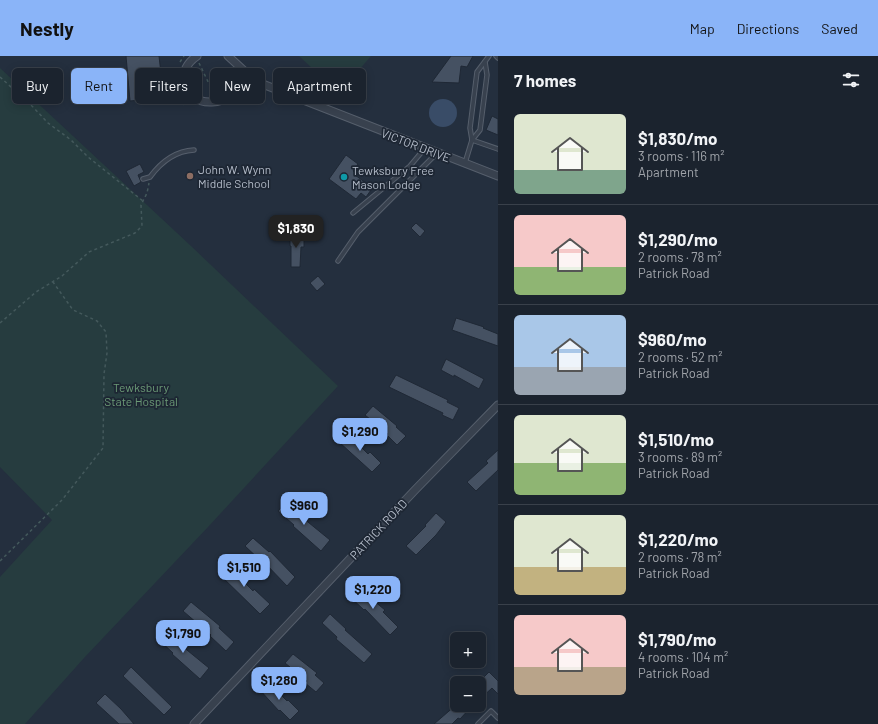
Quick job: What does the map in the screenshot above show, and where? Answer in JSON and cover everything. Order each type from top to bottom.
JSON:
[{"type":"street","points":[[196,56],[187,64],[183,74],[183,84],[190,95],[201,102],[210,101]]},
{"type":"street","name":"VICTOR DRIVE","points":[[228,56],[242,68]]},
{"type":"street","name":"VICTOR DRIVE","points":[[265,85],[498,176]]},
{"type":"street","name":"PATRICK ROAD","points":[[194,724],[446,457],[498,405]]},
{"type":"lane","points":[[472,140],[470,128],[477,72],[489,56]]},
{"type":"lane","points":[[465,163],[472,140],[480,130],[487,75],[485,62]]},
{"type":"lane","points":[[472,140],[498,149]]},
{"type":"lane","points":[[353,213],[410,166],[425,148]]},
{"type":"lane","points":[[143,179],[150,177],[156,169],[172,156],[194,150]]},
{"type":"lane","points":[[338,261],[358,232],[438,153]]},
{"type":"lane","points":[[478,724],[491,711],[498,718]]},
{"type":"path","points":[[196,56],[210,86]]},
{"type":"path","points":[[0,77],[48,123],[71,140],[143,202]]},
{"type":"path","points":[[0,323],[36,292],[53,282],[89,252],[115,242],[138,230],[142,226],[142,205],[150,177]]},
{"type":"path","points":[[0,561],[62,500],[103,448],[106,332],[97,321],[73,310],[53,282]]},
{"type":"green space","points":[[299,56],[371,56],[361,68],[312,68]]},
{"type":"green space","name":"Tewksbury State Hospital","points":[[0,68],[12,79],[12,104],[39,104],[338,386],[208,527],[84,658],[25,724],[0,724],[0,577],[52,520],[0,467]]},
{"type":"water","points":[[443,99],[453,103],[457,113],[453,123],[443,127],[433,123],[429,113],[433,103]]},
{"type":"building","points":[[126,56],[159,56],[160,68],[135,68],[135,100],[130,101]]},
{"type":"building","points":[[451,56],[473,56],[467,67],[461,66],[459,83],[432,82]]},
{"type":"building","points":[[492,116],[498,119],[498,135],[486,130]]},
{"type":"building","name":"Tewksbury Free Mason Lodge","points":[[346,155],[358,164],[353,171],[356,173],[355,175],[370,186],[368,188],[371,190],[366,197],[361,193],[356,199],[329,179]]},
{"type":"building","points":[[140,164],[144,172],[138,175],[141,182],[134,186],[126,171]]},
{"type":"building","points":[[416,223],[425,231],[420,237],[411,228]]},
{"type":"building","points":[[290,235],[304,235],[304,247],[301,247],[300,267],[291,267]]},
{"type":"building","points":[[318,276],[325,284],[317,291],[310,283]]},
{"type":"building","points":[[456,318],[484,327],[483,328],[498,334],[498,346],[452,330]]},
{"type":"building","points":[[446,359],[484,379],[479,389],[454,375],[454,377],[441,370]]},
{"type":"building","points":[[396,375],[448,400],[447,402],[459,408],[453,420],[442,415],[443,413],[389,387]]},
{"type":"building","points":[[373,406],[397,426],[396,427],[406,436],[397,445],[387,435],[388,434],[365,415]]},
{"type":"building","points":[[349,432],[368,454],[370,452],[381,463],[372,472],[339,442]]},
{"type":"building","points":[[498,450],[498,470],[476,491],[467,482],[488,463],[486,461]]},
{"type":"building","points":[[287,501],[305,516],[303,518],[330,540],[321,551],[278,511]]},
{"type":"building","points":[[436,513],[446,522],[436,535],[416,555],[406,546],[426,526],[425,525]]},
{"type":"building","points":[[253,538],[269,552],[270,551],[295,577],[287,586],[262,560],[261,561],[245,546]]},
{"type":"building","points":[[228,563],[246,580],[244,582],[253,591],[254,589],[270,604],[260,614],[218,573]]},
{"type":"building","points":[[356,586],[385,610],[383,612],[398,627],[390,635],[365,609],[364,610],[348,595]]},
{"type":"building","points":[[191,602],[220,626],[219,628],[234,642],[226,651],[210,636],[211,635],[183,611]]},
{"type":"building","points":[[330,614],[346,629],[345,630],[372,654],[364,663],[336,639],[337,637],[322,623]]},
{"type":"building","points":[[167,629],[184,644],[182,646],[209,668],[200,679],[172,654],[173,653],[158,639]]},
{"type":"building","points":[[293,654],[317,673],[315,675],[324,683],[316,692],[305,683],[307,681],[285,663]]},
{"type":"building","points":[[131,667],[172,707],[164,715],[123,676]]},
{"type":"building","points":[[489,672],[498,681],[498,694],[492,688],[486,694],[485,676]]},
{"type":"building","points":[[267,681],[299,711],[290,720],[280,710],[279,711],[259,689]]},
{"type":"building","points":[[105,694],[134,724],[119,724],[96,703]]},
{"type":"building","points":[[450,710],[450,712],[466,712],[460,719],[458,718],[452,724],[434,724]]},
{"type":"place","name":"John W. Wynn Middle School","points":[[190,176]]},
{"type":"place","name":"Tewksbury Free Mason Lodge","points":[[344,177]]}]
